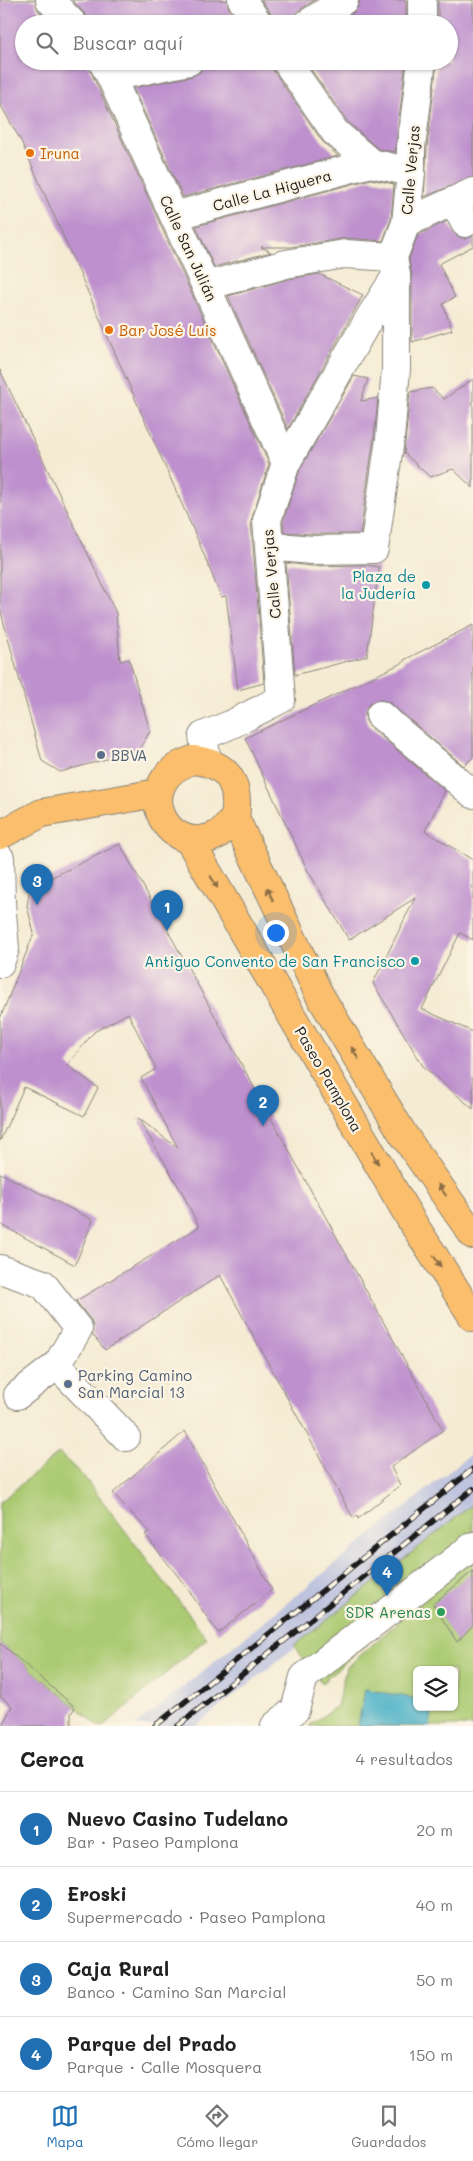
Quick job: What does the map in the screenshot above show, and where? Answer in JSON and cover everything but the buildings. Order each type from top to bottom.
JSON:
[{"type":"main road","points":[[235,818],[216,836],[203,840],[190,840],[172,831],[163,820],[158,807],[158,793],[164,778],[180,764],[193,760],[205,749],[232,782],[237,794],[235,818],[319,994],[403,1134],[472,1231]]},
{"type":"main road","points":[[0,835],[42,813],[158,793]]},
{"type":"main road","name":"Paseo Pamplona","points":[[190,840],[411,1220],[473,1317]]},
{"type":"street","points":[[50,0],[64,15]]},
{"type":"street","points":[[242,0],[253,15]]},
{"type":"street","points":[[321,15],[344,0]]},
{"type":"street","points":[[422,0],[422,15]]},
{"type":"street","name":"Calle San Julián","points":[[106,70],[286,463]]},
{"type":"street","points":[[292,70],[335,132],[371,164],[411,172]]},
{"type":"street","name":"Calle Verjas","points":[[205,749],[232,724],[281,699],[267,520],[286,463],[370,317],[394,267],[406,223],[411,172],[411,148],[421,70]]},
{"type":"street","name":"Calle La Higuera","points":[[174,216],[371,164]]},
{"type":"street","points":[[406,223],[464,206]]},
{"type":"street","points":[[206,286],[286,264],[345,254],[394,267]]},
{"type":"street","name":"Calle Verjas","points":[[270,546],[311,550],[374,550],[390,439],[396,369],[394,267]]},
{"type":"street","points":[[380,714],[470,786]]},
{"type":"street","points":[[0,858],[5,949],[0,963]]},
{"type":"street","points":[[0,1269],[43,1284],[78,1328],[57,1365],[18,1395]]},
{"type":"street","points":[[57,1365],[126,1437]]},
{"type":"street","points":[[285,1718],[304,1677],[473,1546]]},
{"type":"shaded area","points":[[473,1452],[473,1506],[196,1726],[135,1726]]},
{"type":"green space","points":[[59,1453],[84,1477],[207,1638],[104,1726],[98,1726],[0,1643],[0,1502]]},
{"type":"green space","points":[[473,1504],[473,1547],[322,1683],[294,1646]]},
{"type":"green space","name":"SDR Arenas","points":[[473,1556],[473,1726],[309,1726],[337,1706],[346,1668]]},
{"type":"water","points":[[365,1689],[413,1698],[413,1711],[432,1711],[430,1726],[358,1726]]},
{"type":"railway","points":[[155,1726],[473,1469]]},
{"type":"railway","points":[[178,1726],[473,1489]]},
{"type":"place","name":"Iruna","points":[[30,153]]},
{"type":"place","name":"Bar José Luis","points":[[109,330]]},
{"type":"place","name":"Plaza de la Judería","points":[[426,585]]},
{"type":"place","name":"BBVA","points":[[101,755]]},
{"type":"place","name":"Caja Rural","points":[[37,905]]},
{"type":"place","name":"Nuevo Casino Tudelano","points":[[167,931]]},
{"type":"place","name":"Antiguo Convento de San Francisco","points":[[415,961]]},
{"type":"place","name":"Eroski","points":[[263,1126]]},
{"type":"place","name":"Parking Camino San Marcial 13","points":[[68,1384]]},
{"type":"place","name":"Parque del Prado","points":[[387,1596]]},
{"type":"place","name":"SDR Arenas","points":[[441,1612]]}]
